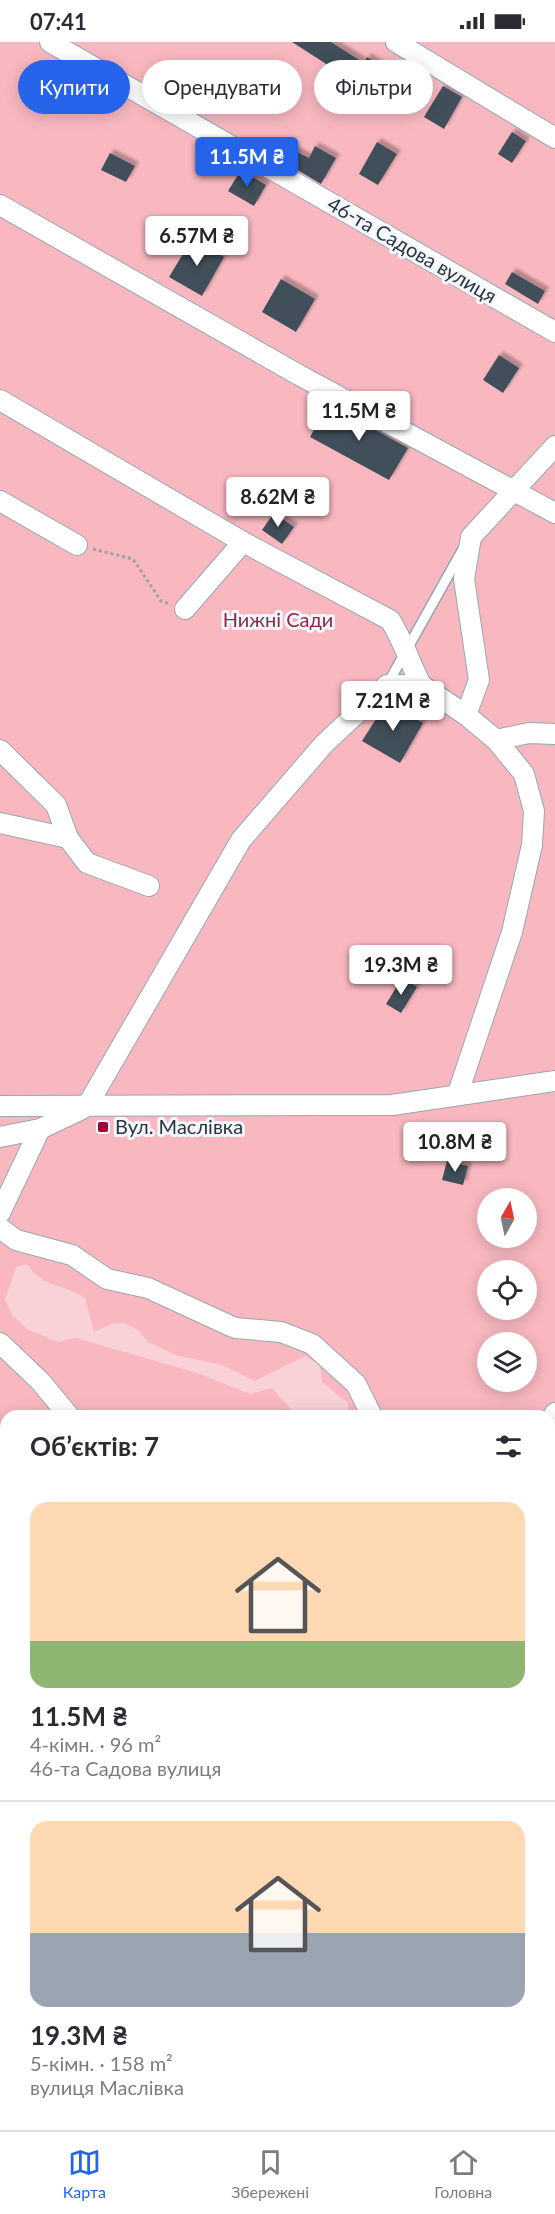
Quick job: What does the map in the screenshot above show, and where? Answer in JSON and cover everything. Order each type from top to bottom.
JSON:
[{"type":"street","name":"46-та Садова вулиця","points":[[50,42],[555,332]]},
{"type":"street","points":[[396,42],[555,138]]},
{"type":"street","points":[[0,205],[299,375],[555,513]]},
{"type":"street","points":[[0,400],[243,542],[390,620],[421,685],[466,715],[496,740],[524,774],[534,811],[532,845],[512,932],[458,1093]]},
{"type":"street","points":[[466,715],[479,680],[464,579],[471,537],[555,446]]},
{"type":"street","points":[[0,501],[77,545]]},
{"type":"street","points":[[185,609],[243,542]]},
{"type":"street","points":[[0,1137],[40,1129],[87,1106],[241,840],[324,744],[387,685],[421,685]]},
{"type":"street","points":[[496,740],[529,733],[555,734]]},
{"type":"street","points":[[0,750],[56,805],[68,838],[87,863],[149,886]]},
{"type":"street","points":[[0,822],[68,838]]},
{"type":"street","points":[[0,1106],[392,1105],[458,1093],[555,1081]]},
{"type":"street","points":[[0,1213],[40,1129]]},
{"type":"street","points":[[0,1228],[16,1240],[72,1255],[107,1279],[148,1288],[235,1328],[281,1332],[312,1344],[356,1384],[369,1410]]},
{"type":"street","points":[[0,1343],[40,1381],[64,1410]]},
{"type":"lane","points":[[387,685],[471,537]]},
{"type":"path","points":[[77,545],[133,559],[161,601],[185,609]]},
{"type":"green space","name":"Нижні Сади","points":[[0,42],[555,42],[555,1410],[0,1410]]},
{"type":"shaded area","points":[[27,1264],[40,1278],[85,1298],[94,1332],[111,1324],[124,1323],[138,1330],[148,1342],[176,1355],[222,1365],[255,1381],[305,1356],[320,1365],[322,1382],[348,1403],[348,1410],[292,1410],[272,1388],[250,1394],[197,1373],[76,1338],[58,1342],[27,1329],[12,1315],[5,1299],[16,1267]]},
{"type":"building","points":[[292,42],[331,42],[359,60],[320,60]]},
{"type":"building","points":[[443,86],[462,97],[444,129],[424,117],[426,114],[433,114],[433,102]]},
{"type":"building","points":[[512,132],[526,141],[512,163],[498,154]]},
{"type":"building","points":[[377,142],[397,154],[378,185],[359,174]]},
{"type":"building","points":[[315,146],[336,158],[321,184],[284,162],[291,149],[309,158]]},
{"type":"building","points":[[110,153],[135,166],[126,182],[101,170]]},
{"type":"building","points":[[241,170],[266,185],[254,206],[228,191]]},
{"type":"building","points":[[192,239],[224,257],[202,296],[169,277]]},
{"type":"building","points":[[512,272],[545,291],[538,304],[505,284]]},
{"type":"building","points":[[281,279],[315,299],[296,332],[262,312]]},
{"type":"building","points":[[499,355],[519,368],[503,393],[483,380]]},
{"type":"building","points":[[328,404],[408,448],[389,480],[310,437]]},
{"type":"building","points":[[274,513],[294,527],[282,544],[262,530]]},
{"type":"building","points":[[387,702],[423,723],[400,763],[362,741]]},
{"type":"building","points":[[402,978],[417,987],[401,1013],[386,1004]]},
{"type":"building","points":[[447,1161],[468,1166],[463,1185],[442,1180]]},
{"type":"place","name":"Вул. Маслівка","points":[[103,1127]]}]
